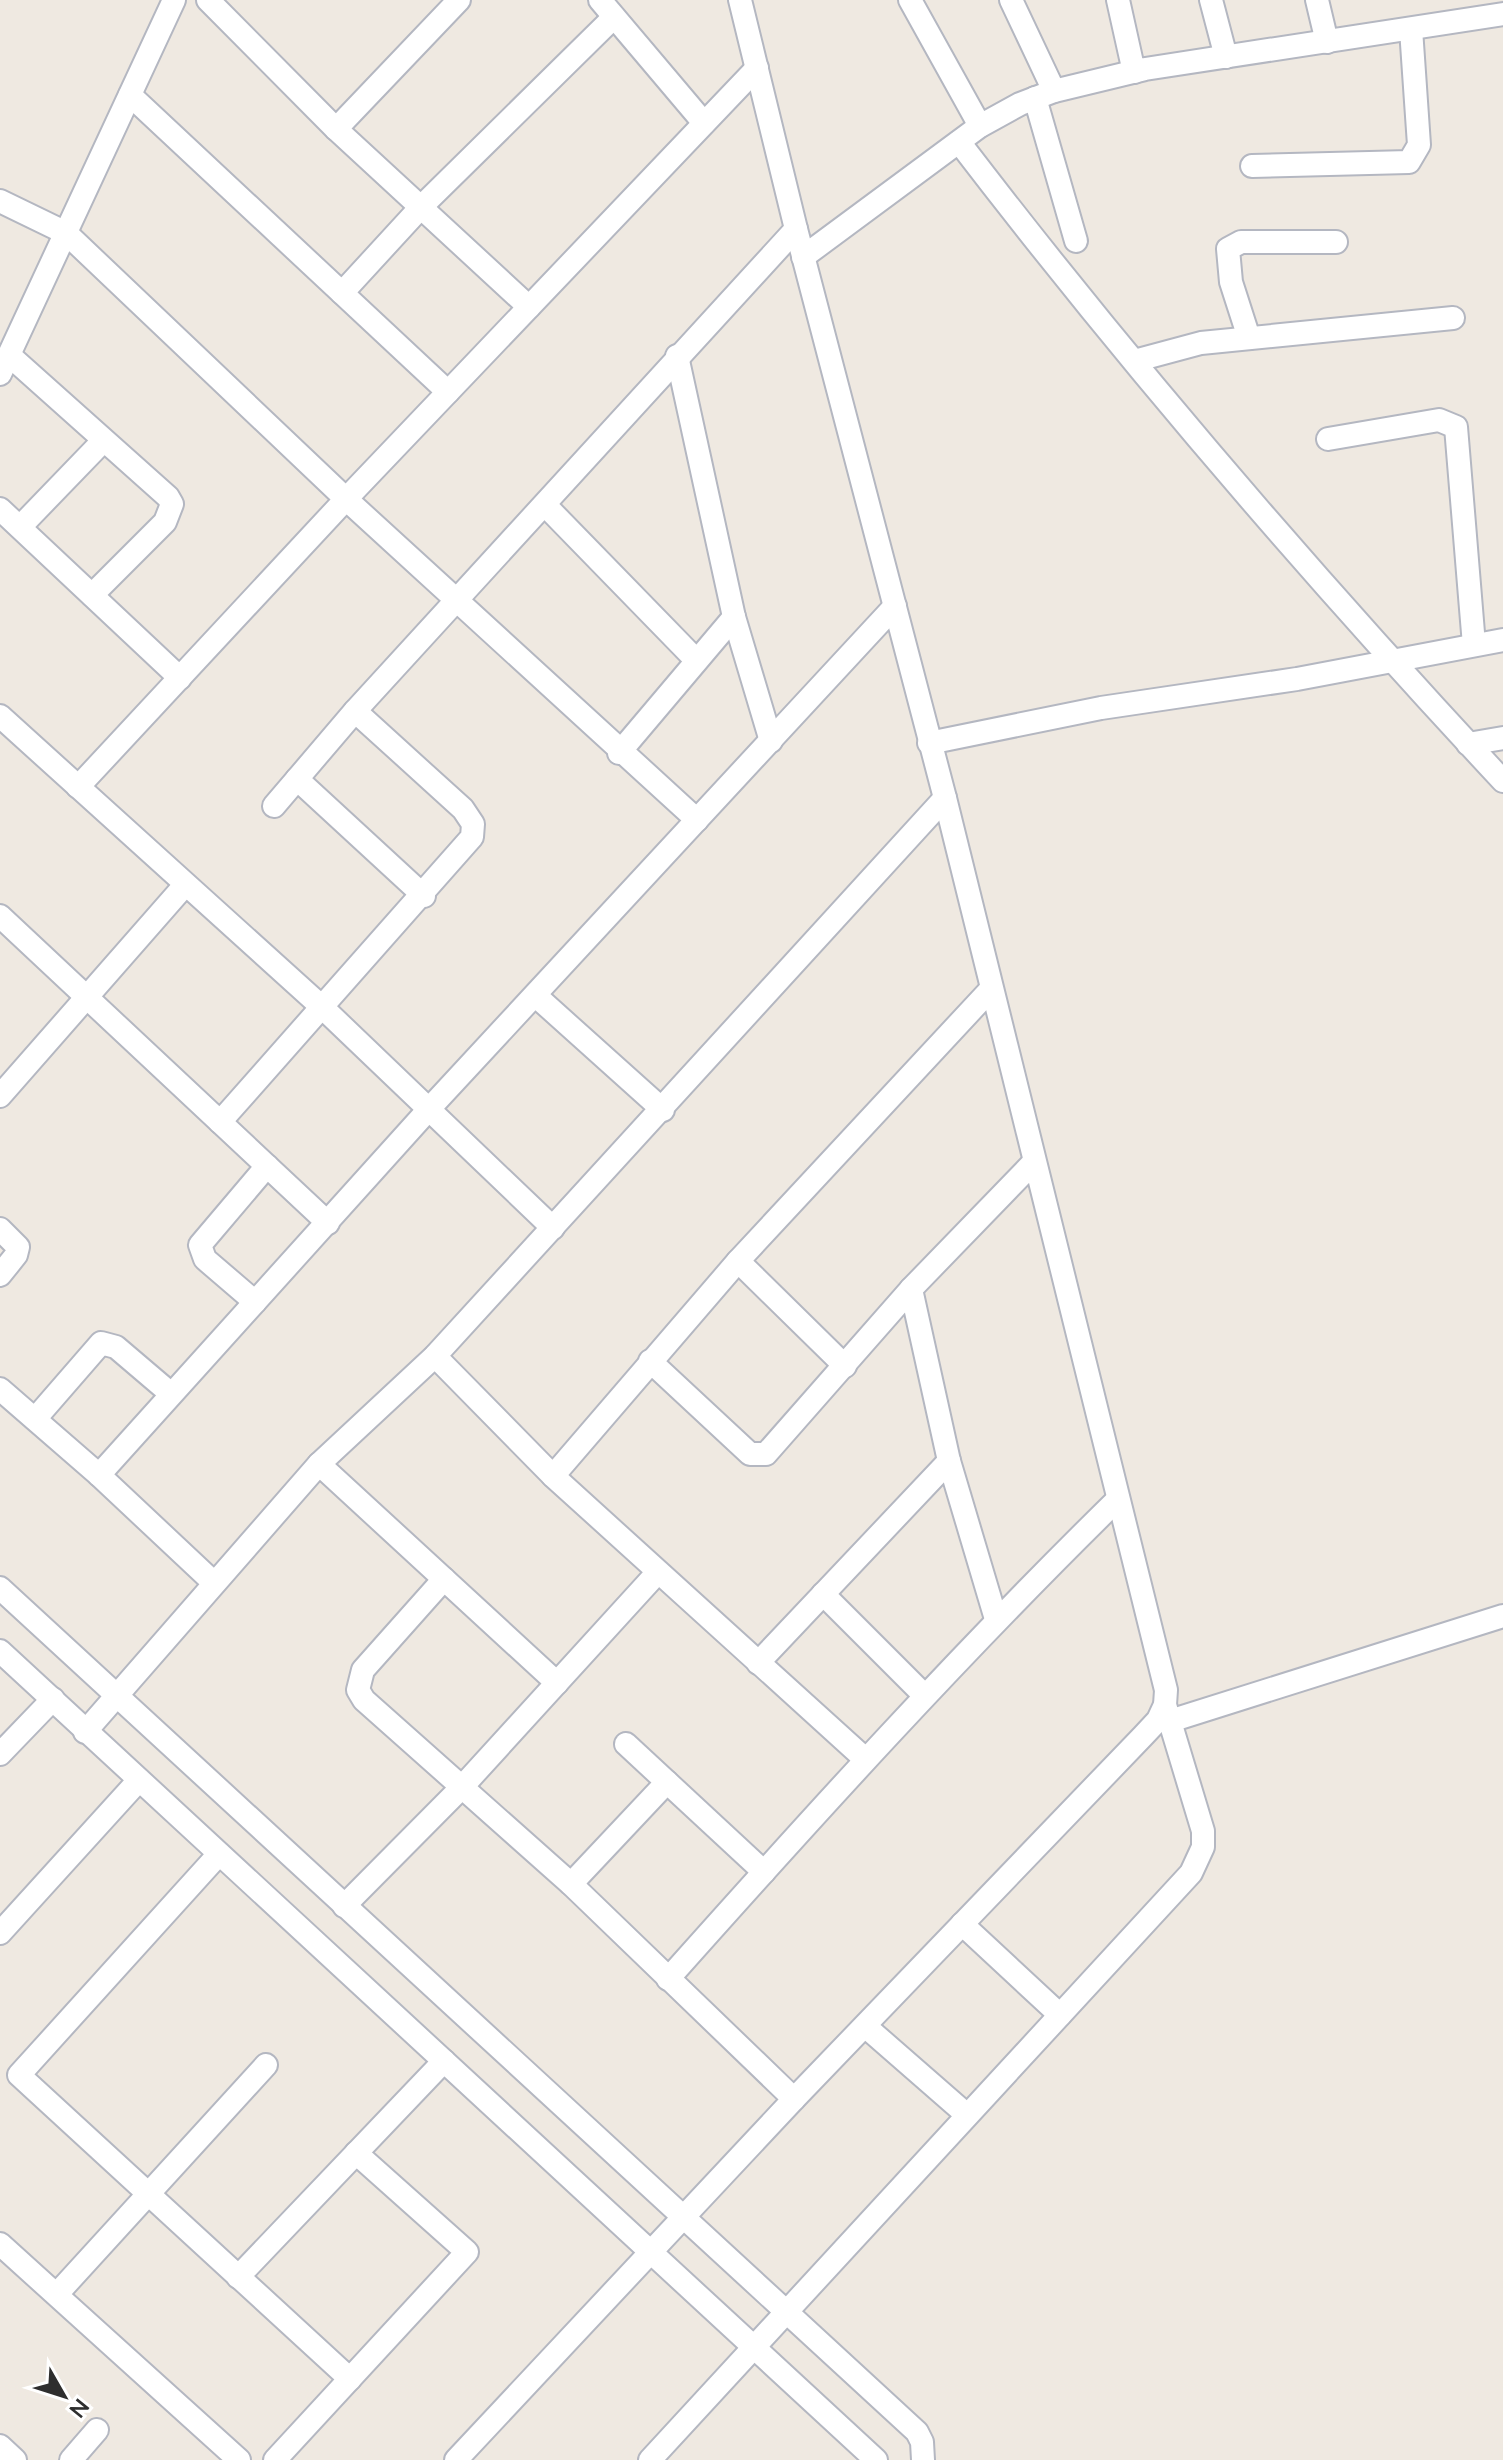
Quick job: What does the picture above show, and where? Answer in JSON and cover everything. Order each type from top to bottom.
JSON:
[{"type":"street","points":[[92,595],[165,522],[172,504],[168,497],[103,441],[5,364],[174,0]]},
{"type":"street","points":[[208,0],[336,129],[529,307]]},
{"type":"street","points":[[336,129],[459,0]]},
{"type":"street","points":[[650,2460],[1199,1860],[1203,1831],[1168,1713],[1166,1690],[945,798],[803,257],[740,0]]},
{"type":"street","points":[[910,0],[980,126]]},
{"type":"street","points":[[1011,0],[1044,94],[1076,241]]},
{"type":"street","points":[[1118,0],[1134,72]]},
{"type":"street","points":[[1211,0],[1226,57]]},
{"type":"street","points":[[1317,0],[1327,42]]},
{"type":"street","points":[[342,293],[607,8],[704,123]]},
{"type":"street","points":[[803,257],[980,126],[1044,94],[1134,72],[1503,14]]},
{"type":"street","points":[[1252,166],[1409,162],[1419,145],[1411,29]]},
{"type":"street","points":[[78,787],[346,499],[757,68]]},
{"type":"street","points":[[130,95],[448,392]]},
{"type":"street","points":[[959,142],[1056,269],[1134,361],[1392,662],[1503,781]]},
{"type":"street","points":[[0,201],[66,233],[457,603],[619,753],[697,820]]},
{"type":"street","points":[[274,806],[355,711],[546,506],[677,356],[796,229]]},
{"type":"street","points":[[1249,338],[1231,282],[1228,249],[1241,242],[1336,242]]},
{"type":"street","points":[[1134,361],[1182,346],[1453,318]]},
{"type":"street","points":[[677,356],[734,617],[771,741]]},
{"type":"street","points":[[1328,439],[1439,420],[1456,427],[1474,645]]},
{"type":"street","points":[[20,527],[103,441]]},
{"type":"street","points":[[546,506],[696,660]]},
{"type":"street","points":[[0,509],[180,678]]},
{"type":"street","points":[[99,1475],[429,1109],[895,606]]},
{"type":"street","points":[[619,753],[734,617]]},
{"type":"street","points":[[929,743],[1101,708],[1392,662],[1503,640]]},
{"type":"street","points":[[220,1122],[424,896],[472,837],[473,824],[463,809],[355,711]]},
{"type":"street","points":[[0,716],[323,1008],[553,1228]]},
{"type":"street","points":[[1468,744],[1503,738]]},
{"type":"street","points":[[297,779],[424,896]]},
{"type":"street","points":[[85,1732],[319,1464],[435,1356],[945,798]]},
{"type":"street","points":[[0,1096],[185,885]]},
{"type":"street","points":[[0,916],[89,996],[328,1223]]},
{"type":"street","points":[[553,1476],[738,1261],[991,989]]},
{"type":"street","points":[[536,996],[663,1110]]},
{"type":"street","points":[[650,1361],[750,1454],[758,1456],[773,1449],[911,1289],[1033,1163]]},
{"type":"street","points":[[255,1302],[205,1259],[200,1245],[267,1166]]},
{"type":"street","points":[[0,1229],[18,1247],[16,1255],[0,1275]]},
{"type":"street","points":[[738,1261],[845,1366]]},
{"type":"street","points":[[911,1289],[949,1461],[996,1619]]},
{"type":"street","points":[[35,1419],[101,1343],[116,1347],[170,1393]]},
{"type":"street","points":[[435,1356],[553,1476],[864,1758]]},
{"type":"street","points":[[0,1389],[99,1475],[213,1582]]},
{"type":"street","points":[[758,1663],[949,1461]]},
{"type":"street","points":[[319,1464],[557,1683]]},
{"type":"street","points":[[668,1979],[864,1758],[996,1619],[1118,1499]]},
{"type":"street","points":[[344,1906],[462,1787],[658,1572]]},
{"type":"street","points":[[444,1579],[363,1670],[358,1690],[571,1884],[794,2099]]},
{"type":"street","points":[[0,1588],[686,2216],[785,2312],[917,2432],[922,2442],[923,2460]]},
{"type":"street","points":[[823,1594],[924,1695]]},
{"type":"street","points":[[456,2460],[794,2099],[1168,1713],[1503,1616]]},
{"type":"street","points":[[0,1651],[876,2460]]},
{"type":"street","points":[[0,1754],[53,1699]]},
{"type":"street","points":[[626,1744],[764,1872]]},
{"type":"street","points":[[0,1933],[139,1780]]},
{"type":"street","points":[[571,1884],[667,1782]]},
{"type":"street","points":[[219,1854],[19,2075],[350,2379]]},
{"type":"street","points":[[962,1924],[1060,2015]]},
{"type":"street","points":[[865,2026],[967,2115]]},
{"type":"street","points":[[238,2277],[444,2061]]},
{"type":"street","points":[[57,2294],[266,2065]]},
{"type":"street","points":[[275,2460],[467,2252],[356,2153]]},
{"type":"street","points":[[0,2244],[239,2460]]},
{"type":"street","points":[[71,2460],[97,2430]]},
{"type":"street","points":[[0,2446],[15,2460]]}]
